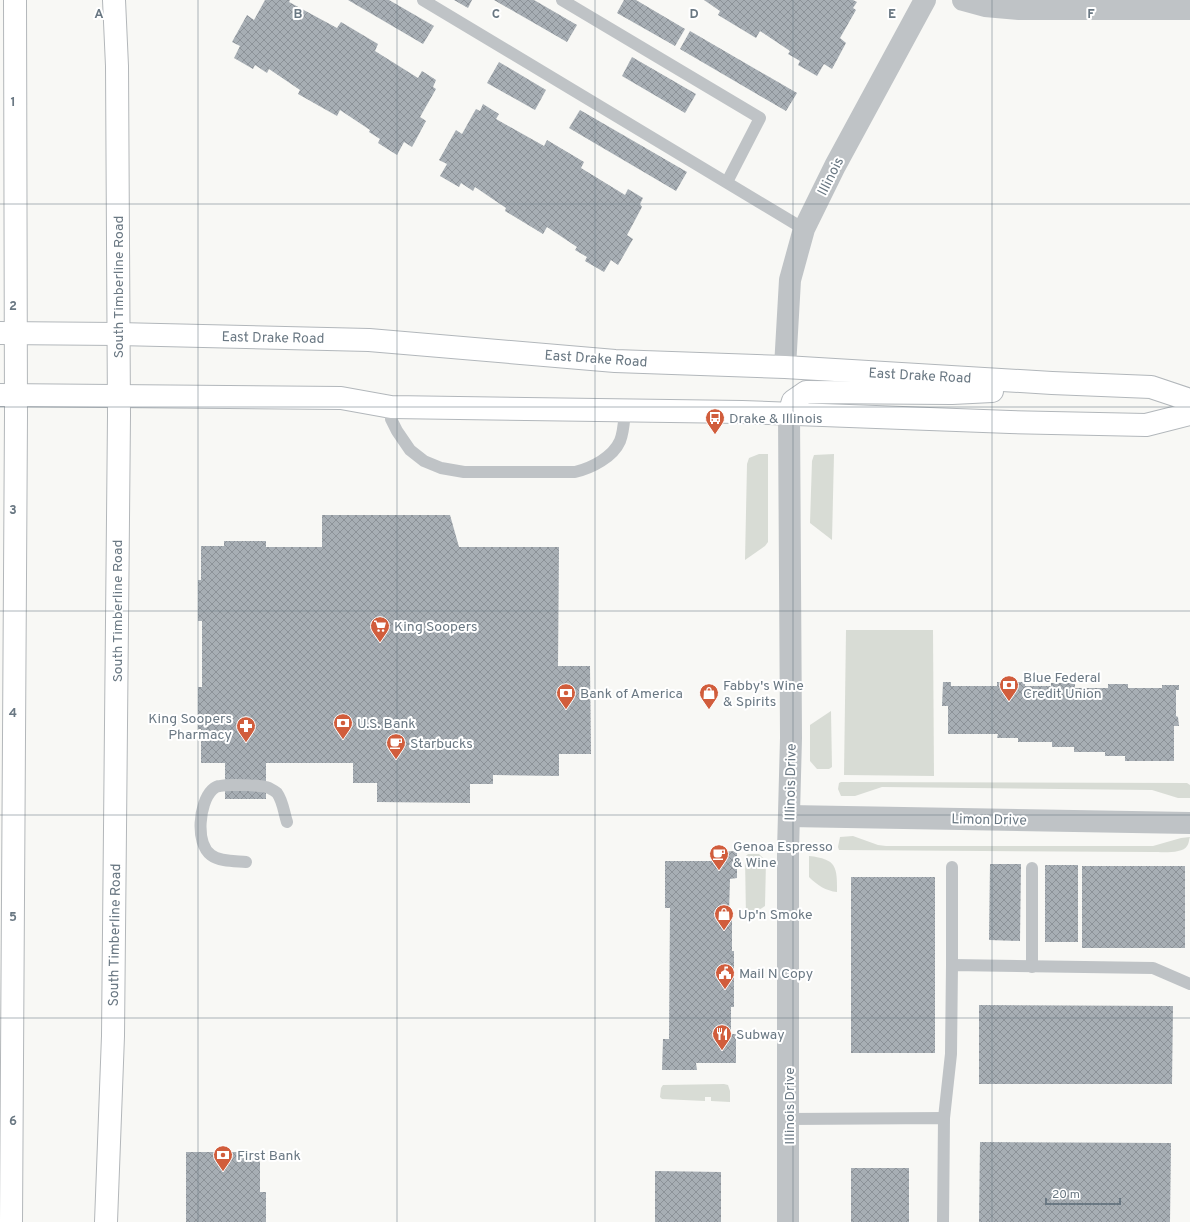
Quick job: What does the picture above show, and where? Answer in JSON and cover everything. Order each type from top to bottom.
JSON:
[{"type":"main road","points":[[11,1222],[8,333],[15,0]]},
{"type":"main road","name":"South Timberline Road","points":[[106,1222],[113,1036],[119,396],[117,73],[114,0]]},
{"type":"main road","name":"East Drake Road","points":[[8,333],[369,340],[615,361],[785,367],[1052,383],[1151,387],[1190,400]]},
{"type":"main road","points":[[789,414],[793,401],[806,392],[952,394],[1012,390],[1052,383]]},
{"type":"main road","points":[[8,395],[341,398],[391,407],[625,410],[1146,425],[1190,414]]},
{"type":"street","name":"Illinois","points":[[785,367],[790,280],[804,229],[835,166],[925,0]]},
{"type":"street","points":[[963,0],[985,6],[1019,9],[1190,8]]},
{"type":"street","name":"Illinois Drive","points":[[788,1222],[789,816],[791,738],[789,414]]},
{"type":"street","name":"Limon Drive","points":[[789,816],[1190,822]]},
{"type":"lane","points":[[423,0],[804,229]]},
{"type":"lane","points":[[562,0],[760,118],[727,182]]},
{"type":"lane","points":[[391,407],[391,419],[410,450],[424,461],[440,468],[464,472],[575,472],[583,470],[601,461],[620,442],[625,410]]},
{"type":"lane","points":[[246,862],[222,859],[211,855],[204,848],[202,837],[202,809],[206,798],[213,789],[220,786],[270,788],[276,792],[280,799],[287,822]]},
{"type":"lane","points":[[943,1222],[944,1118],[951,1054],[952,867]]},
{"type":"lane","points":[[1032,868],[1032,967]]},
{"type":"lane","points":[[952,965],[1153,968],[1190,984]]},
{"type":"lane","points":[[789,1119],[944,1118]]},
{"type":"shaded area","points":[[759,454],[768,454],[768,542],[765,546],[745,560],[747,464],[749,458]]},
{"type":"shaded area","points":[[834,454],[832,540],[810,523],[812,461],[814,455]]},
{"type":"shaded area","points":[[846,630],[933,630],[934,776],[844,775]]},
{"type":"shaded area","points":[[831,711],[832,767],[829,769],[817,769],[810,761],[810,725]]},
{"type":"shaded area","points":[[839,783],[1187,783],[1190,785],[1190,798],[1178,798],[1152,790],[882,787],[855,796],[841,796],[838,789]]},
{"type":"shaded area","points":[[853,836],[878,845],[886,846],[1153,846],[1190,837],[1185,849],[1166,852],[839,850],[838,847],[840,837]]},
{"type":"shaded area","points":[[748,854],[759,854],[766,861],[765,906],[746,918],[745,857]]},
{"type":"shaded area","points":[[809,856],[825,859],[834,866],[837,876],[837,892],[822,887],[809,877]]},
{"type":"shaded area","points":[[663,1085],[728,1085],[730,1091],[730,1102],[711,1101],[711,1097],[705,1097],[705,1101],[662,1099],[660,1097],[661,1088]]},
{"type":"building","points":[[265,0],[290,0],[289,2],[337,28],[341,22],[378,44],[375,51],[418,78],[422,71],[436,80],[433,87],[436,89],[420,117],[426,121],[412,147],[404,142],[397,155],[378,143],[380,139],[369,132],[370,130],[340,110],[337,116],[298,94],[300,90],[269,69],[267,73],[255,65],[253,69],[234,58],[240,46],[232,42],[247,15],[254,20]]},
{"type":"building","points":[[348,0],[389,0],[434,26],[423,44]]},
{"type":"building","points":[[454,0],[472,0],[468,8]]},
{"type":"building","points":[[494,0],[534,0],[577,25],[567,42]]},
{"type":"building","points":[[624,0],[636,0],[685,29],[675,46],[617,13]]},
{"type":"building","points":[[704,0],[853,0],[857,2],[853,8],[856,10],[840,38],[846,43],[832,69],[824,64],[817,76],[798,65],[800,61],[788,54],[790,51],[760,31],[756,38],[718,15],[720,11]]},
{"type":"building","points":[[690,31],[797,93],[786,111],[680,49]]},
{"type":"building","points":[[632,57],[696,94],[685,113],[622,76]]},
{"type":"building","points":[[499,62],[546,90],[535,110],[487,83]]},
{"type":"building","points":[[483,104],[499,114],[496,119],[544,146],[547,140],[584,162],[581,168],[625,195],[628,189],[643,198],[640,204],[642,207],[627,235],[633,239],[618,265],[611,260],[604,272],[585,261],[587,257],[575,250],[577,247],[547,227],[543,234],[505,211],[506,208],[475,187],[473,191],[461,183],[459,187],[440,176],[447,164],[439,160],[456,130],[462,134],[476,109],[480,111]]},
{"type":"building","points":[[580,110],[687,172],[676,191],[569,128]]},
{"type":"building","points":[[322,515],[450,515],[459,547],[559,547],[558,666],[590,666],[591,754],[559,754],[559,776],[493,775],[493,784],[470,784],[470,803],[377,802],[377,783],[353,783],[353,763],[266,763],[266,799],[225,799],[225,763],[201,763],[201,729],[198,729],[198,687],[202,687],[202,621],[198,621],[198,580],[201,580],[201,546],[224,546],[224,541],[266,541],[266,547],[322,547]]},
{"type":"building","points":[[943,682],[951,682],[951,686],[997,686],[997,682],[1025,682],[1025,686],[1051,686],[1051,683],[1075,683],[1075,688],[1108,688],[1108,684],[1128,684],[1128,688],[1162,688],[1162,685],[1179,685],[1179,690],[1176,690],[1176,716],[1178,717],[1179,726],[1174,726],[1174,761],[1125,761],[1125,756],[1105,756],[1105,752],[1074,752],[1074,747],[1052,747],[1052,742],[1018,742],[1018,738],[997,738],[998,734],[948,734],[948,706],[942,706]]},
{"type":"building","points":[[737,851],[737,878],[730,879],[729,913],[732,912],[732,951],[734,951],[734,1007],[731,1007],[731,1034],[736,1034],[736,1063],[696,1063],[697,1070],[662,1070],[663,1039],[669,1039],[670,908],[665,908],[665,861],[713,861],[713,852]]},
{"type":"building","points":[[990,864],[1021,864],[1020,941],[989,940]]},
{"type":"building","points":[[1045,865],[1078,865],[1078,942],[1045,942]]},
{"type":"building","points":[[1082,866],[1185,866],[1185,948],[1082,948]]},
{"type":"building","points":[[851,877],[935,877],[935,1053],[851,1053]]},
{"type":"building","points":[[979,1005],[1173,1006],[1172,1084],[979,1084]]},
{"type":"building","points":[[980,1142],[1171,1143],[1170,1222],[979,1222]]},
{"type":"building","name":"First Bank","points":[[186,1152],[260,1152],[260,1192],[266,1192],[266,1222],[186,1222]]},
{"type":"building","points":[[851,1168],[909,1168],[909,1222],[851,1222]]},
{"type":"building","points":[[655,1171],[721,1172],[721,1222],[655,1222]]},
{"type":"place","name":"Drake & Illinois","points":[[715,435]]},
{"type":"place","name":"King Soopers","points":[[380,643]]},
{"type":"place","name":"Blue Federal Credit Union","points":[[1009,702]]},
{"type":"place","name":"Bank of America","points":[[566,710]]},
{"type":"place","name":"Fabby's Wine & Spirits","points":[[709,710]]},
{"type":"place","name":"U.S. Bank","points":[[343,740]]},
{"type":"place","name":"King Soopers Pharmacy","points":[[246,743]]},
{"type":"place","name":"Starbucks","points":[[396,760]]},
{"type":"place","name":"Genoa Espresso & Wine","points":[[719,871]]},
{"type":"place","name":"Up'n Smoke","points":[[724,931]]},
{"type":"place","name":"Mail N Copy","points":[[725,990]]},
{"type":"place","name":"Subway","points":[[722,1051]]},
{"type":"place","name":"First Bank","points":[[223,1172]]}]
